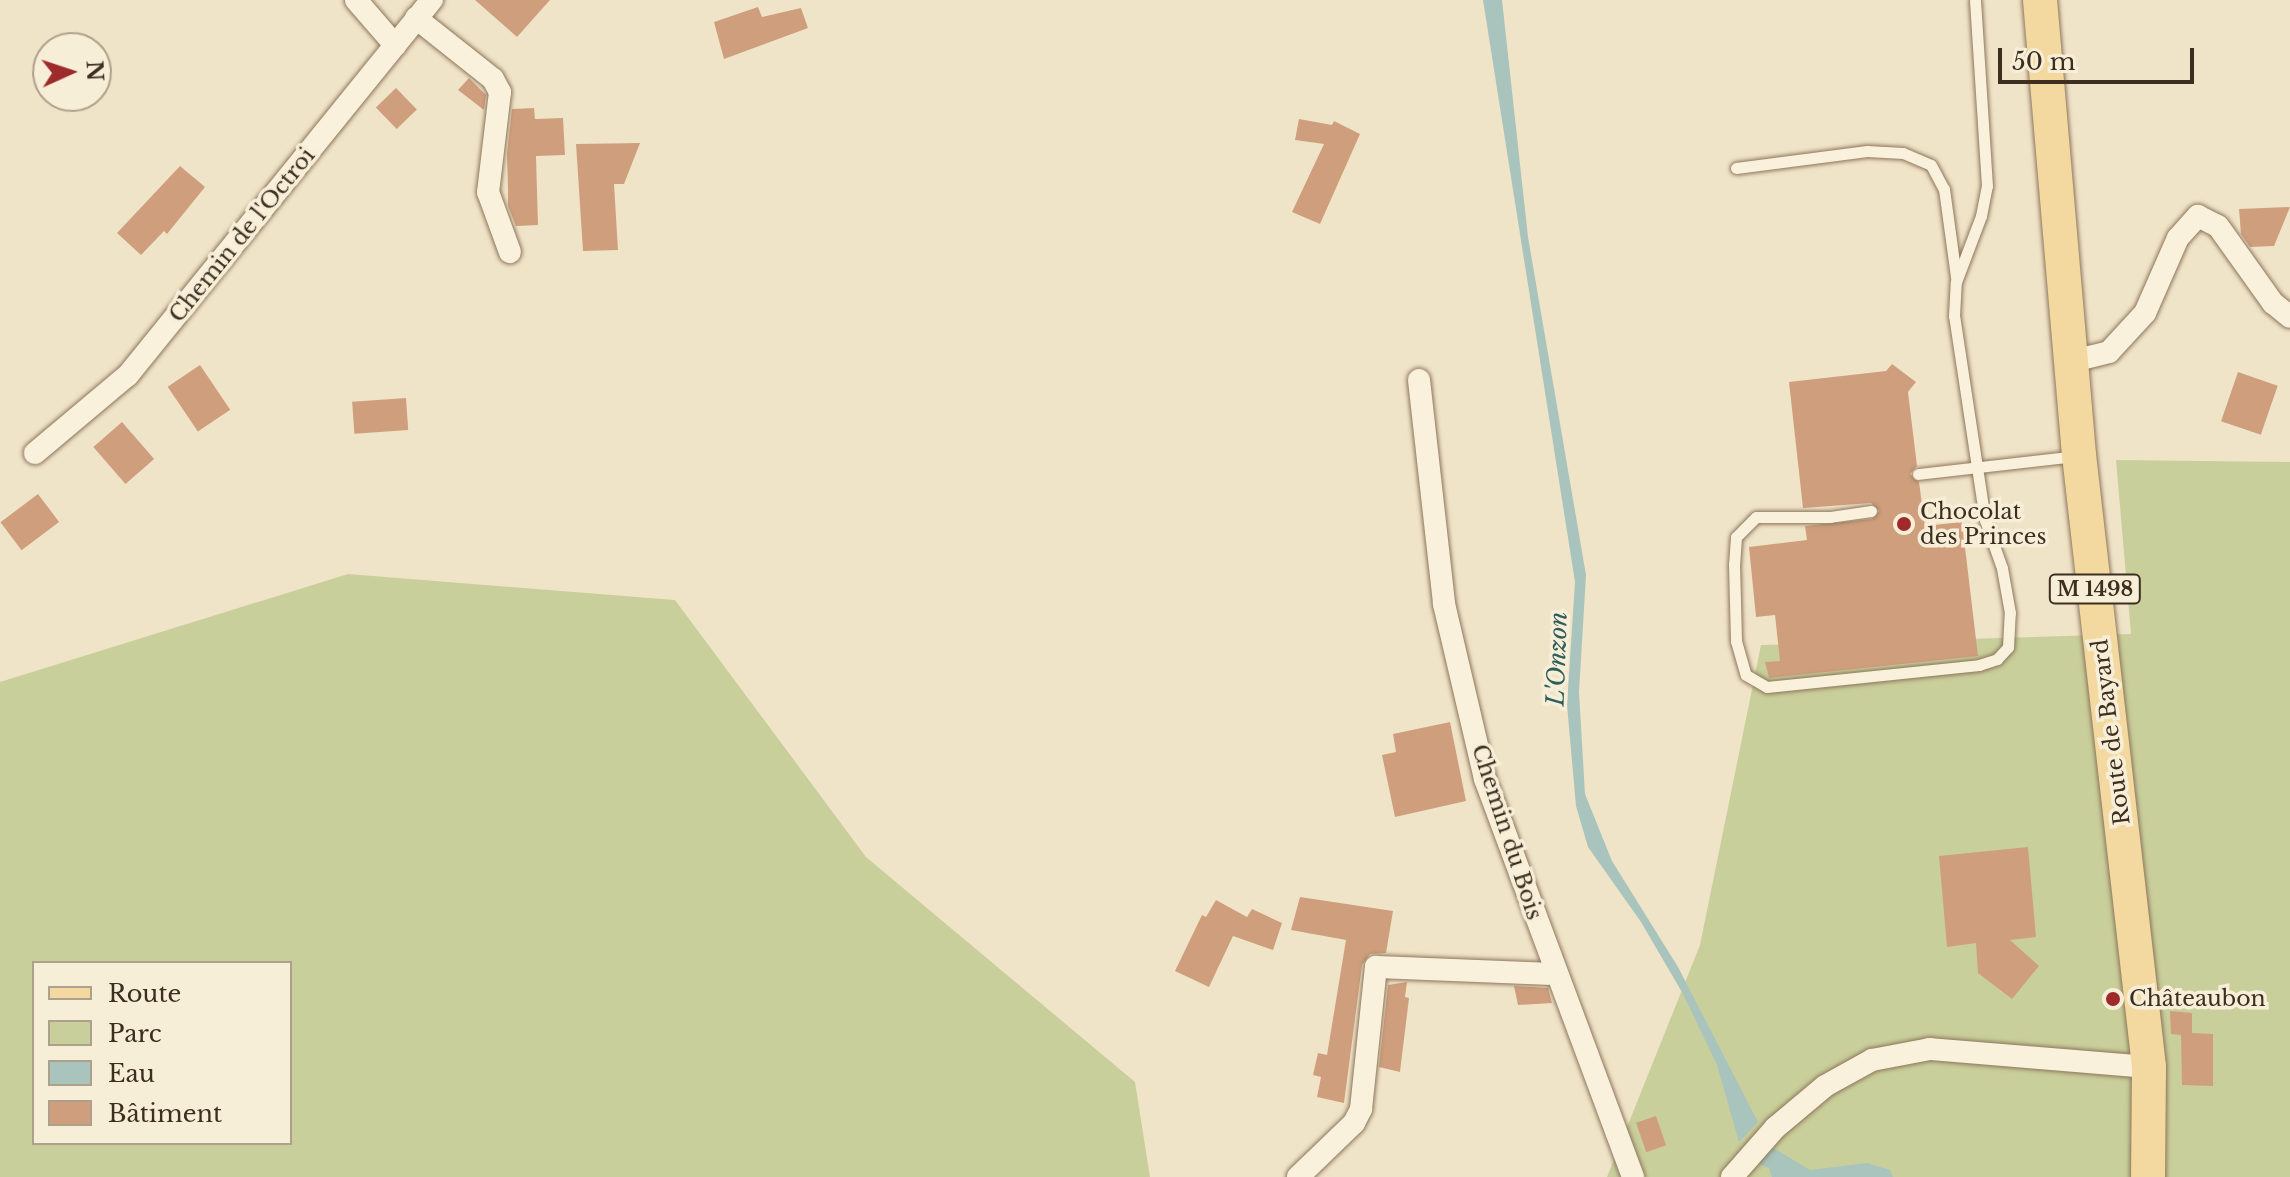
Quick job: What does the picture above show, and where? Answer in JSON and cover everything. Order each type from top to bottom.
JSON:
[{"type":"main road","name":"Route de Bayard","points":[[2040,0],[2079,455],[2149,1067],[2148,1177]]},
{"type":"street","points":[[356,0],[395,45]]},
{"type":"street","name":"Chemin de l'Octroi","points":[[35,453],[128,375],[432,0]]},
{"type":"street","points":[[416,18],[493,79],[500,92],[488,192],[510,252]]},
{"type":"street","points":[[2073,361],[2109,352],[2145,313],[2178,238],[2198,216],[2218,226],[2273,303],[2290,317]]},
{"type":"street","name":"Chemin du Bois","points":[[1419,380],[1444,604],[1485,779],[1554,974],[1633,1177]]},
{"type":"street","points":[[1298,1177],[1354,1123],[1361,1109],[1376,967],[1554,974]]},
{"type":"street","points":[[1740,1168],[1775,1128],[1825,1086],[1872,1060],[1930,1049],[2149,1067]]},
{"type":"lane","points":[[1956,282],[1981,216],[1987,186],[1975,0]]},
{"type":"lane","points":[[1736,168],[1867,151],[1903,153],[1931,165],[1944,189],[1956,282],[1954,316],[1962,387],[1979,466],[1985,520],[2002,568],[2010,613],[2008,647],[1997,659],[1979,665],[1767,687],[1746,675],[1736,641],[1736,537],[1756,517],[1830,517],[1871,511]]},
{"type":"lane","points":[[1918,474],[2079,455]]},
{"type":"green space","points":[[2116,460],[2290,462],[2290,1177],[1607,1177],[1700,945],[1761,645],[2131,634]]},
{"type":"green space","points":[[348,574],[675,600],[866,857],[1135,1082],[1150,1177],[0,1177],[0,682]]},
{"type":"water","points":[[1483,0],[1502,0],[1528,237],[1586,575],[1579,692],[1585,794],[1612,861],[1678,967],[1758,1122],[1739,1142],[1717,1065],[1683,994],[1641,922],[1588,847],[1576,806],[1567,705],[1575,582]]},
{"type":"water","points":[[1772,1147],[1810,1170],[1867,1163],[1890,1170],[1893,1177],[1772,1177],[1769,1168],[1758,1164]]},
{"type":"building","points":[[475,0],[550,0],[517,37]]},
{"type":"building","points":[[758,7],[762,17],[801,8],[808,28],[724,59],[714,22]]},
{"type":"building","points":[[469,78],[486,95],[484,110],[458,90]]},
{"type":"building","points":[[396,88],[417,110],[397,129],[376,107]]},
{"type":"building","points":[[534,108],[535,119],[563,118],[565,155],[536,156],[538,225],[516,226],[508,206],[507,154],[512,109]]},
{"type":"building","points":[[1299,119],[1332,125],[1334,121],[1360,134],[1320,224],[1292,212],[1324,144],[1295,140]]},
{"type":"building","points":[[640,143],[624,184],[614,184],[618,250],[583,251],[576,144]]},
{"type":"building","points":[[180,166],[205,187],[167,234],[164,231],[141,255],[117,233]]},
{"type":"building","points":[[2290,207],[2274,246],[2250,247],[2241,234],[2239,209]]},
{"type":"building","name":"Chocolat des Princes","points":[[1892,364],[1916,382],[1908,392],[1917,466],[1910,474],[1919,482],[1925,526],[1962,522],[1978,656],[1769,678],[1765,662],[1780,661],[1775,615],[1756,617],[1749,547],[1807,540],[1805,526],[1872,519],[1879,511],[1871,503],[1803,508],[1789,382],[1886,371]]},
{"type":"building","points":[[200,365],[230,410],[198,432],[168,387]]},
{"type":"building","points":[[2238,372],[2278,386],[2261,435],[2221,421]]},
{"type":"building","points":[[406,398],[408,430],[354,434],[352,402]]},
{"type":"building","points":[[122,422],[154,459],[125,484],[93,447]]},
{"type":"building","points":[[38,494],[59,522],[22,550],[0,522]]},
{"type":"building","points":[[1450,722],[1466,801],[1395,817],[1382,755],[1396,752],[1393,734]]},
{"type":"building","points":[[2028,847],[2036,937],[2010,940],[2039,966],[2012,999],[1978,973],[1976,943],[1947,947],[1939,856]]},
{"type":"building","points":[[1300,897],[1393,911],[1386,953],[1370,954],[1362,965],[1344,1103],[1317,1097],[1321,1077],[1313,1075],[1318,1053],[1327,1055],[1346,940],[1291,930]]},
{"type":"building","points":[[1216,900],[1247,917],[1252,909],[1282,923],[1273,950],[1233,936],[1209,987],[1175,971],[1202,915],[1206,917]]},
{"type":"building","points":[[1407,982],[1405,997],[1409,998],[1400,1072],[1379,1067],[1388,985]]},
{"type":"building","points":[[1514,986],[1548,988],[1552,1003],[1518,1005]]},
{"type":"building","points":[[2170,1011],[2192,1013],[2192,1033],[2213,1034],[2213,1086],[2182,1085],[2181,1035],[2171,1034]]},
{"type":"building","points":[[1656,1116],[1666,1145],[1646,1152],[1636,1123]]},
{"type":"place","name":"Chocolat des Princes","points":[[1904,524]]},
{"type":"place","name":"Châteaubon","points":[[2113,999]]},
{"type":"water label","name":"L'Onzon","points":[[1557,659]]}]
